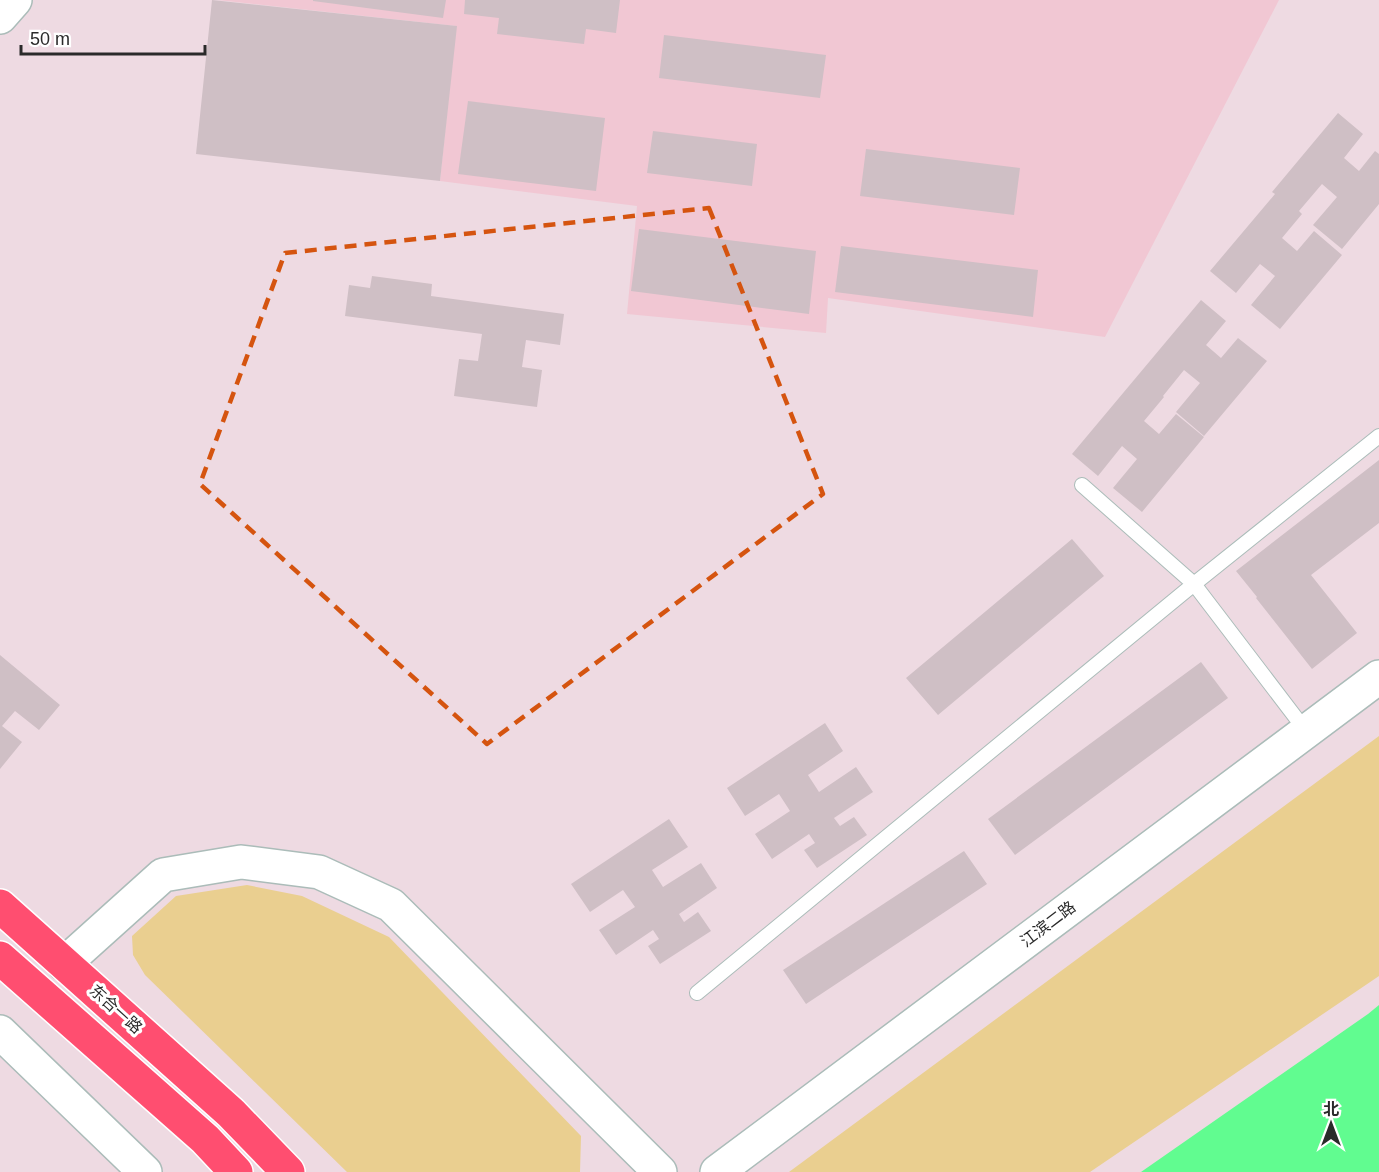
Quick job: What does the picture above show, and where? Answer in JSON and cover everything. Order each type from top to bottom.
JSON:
[{"type":"main road","points":[[0,17],[15,0]]},
{"type":"main road","name":"江滨二路","points":[[717,1172],[1379,677]]},
{"type":"main road","points":[[64,964],[163,875],[241,862],[319,872],[391,905],[660,1172]]},
{"type":"main road","name":"东合一路","points":[[0,906],[231,1113],[288,1172]]},
{"type":"main road","points":[[0,958],[205,1139],[236,1172]]},
{"type":"main road","points":[[0,1032],[145,1172]]},
{"type":"lane","points":[[697,993],[1194,584],[1379,436]]},
{"type":"lane","points":[[1082,485],[1194,584],[1306,731]]},
{"type":"highlighted area","points":[[709,208],[823,494],[487,744],[200,484],[285,253]]},
{"type":"shaded area","points":[[218,0],[1279,0],[1105,337],[828,298],[826,333],[627,314],[637,206],[440,181],[456,26]]},
{"type":"shaded area","points":[[1379,736],[1379,976],[1090,1172],[789,1172]]},
{"type":"shaded area","points":[[247,885],[302,896],[389,937],[581,1136],[580,1172],[347,1172],[145,975],[133,955],[132,936],[176,896]]},
{"type":"shaded area","points":[[1379,1005],[1379,1172],[1141,1172],[1368,1014]]},
{"type":"building","points":[[212,0],[457,26],[440,181],[196,154]]},
{"type":"building","points":[[313,0],[446,0],[443,18]]},
{"type":"building","points":[[465,0],[620,0],[616,33],[586,29],[584,44],[497,34],[499,18],[464,14]]},
{"type":"building","points":[[664,35],[826,55],[820,98],[659,78]]},
{"type":"building","points":[[468,101],[605,118],[596,191],[458,174]]},
{"type":"building","points":[[1338,113],[1363,134],[1344,158],[1359,171],[1375,151],[1379,154],[1379,204],[1342,249],[1313,225],[1337,197],[1322,184],[1299,211],[1302,214],[1282,238],[1297,251],[1314,231],[1342,255],[1280,329],[1251,305],[1275,276],[1260,264],[1236,293],[1210,271],[1275,194],[1272,192]]},
{"type":"building","points":[[653,131],[757,144],[752,186],[647,173]]},
{"type":"building","points":[[866,149],[1020,168],[1014,215],[860,196]]},
{"type":"building","points":[[639,229],[816,251],[809,314],[631,291]]},
{"type":"building","points":[[841,246],[1038,270],[1033,317],[835,292]]},
{"type":"building","points":[[372,276],[432,284],[431,296],[564,314],[560,345],[526,340],[522,367],[542,370],[537,407],[454,396],[459,359],[478,361],[482,334],[345,316],[349,285],[370,288]]},
{"type":"building","points":[[1201,300],[1226,321],[1206,345],[1221,358],[1238,338],[1267,361],[1204,436],[1176,412],[1200,383],[1184,370],[1144,421],[1159,434],[1176,414],[1204,437],[1142,512],[1113,488],[1137,459],[1122,446],[1098,476],[1072,454]]},
{"type":"building","points":[[1379,460],[1379,523],[1311,575],[1357,633],[1312,669],[1236,571]]},
{"type":"building","points":[[1072,539],[1104,576],[938,715],[906,678]]},
{"type":"building","points":[[0,655],[60,705],[39,730],[15,711],[2,726],[22,742],[0,769]]},
{"type":"building","points":[[1201,662],[1228,698],[1015,855],[988,819]]},
{"type":"building","points":[[825,723],[843,751],[808,775],[819,792],[856,767],[873,792],[834,818],[840,826],[854,817],[867,835],[817,868],[804,850],[815,843],[809,834],[772,859],[755,834],[790,811],[779,794],[745,816],[727,788]]},
{"type":"building","points":[[669,819],[688,847],[652,870],[663,887],[701,863],[717,888],[679,914],[684,922],[698,912],[711,931],[660,964],[648,946],[659,939],[653,930],[616,955],[599,930],[635,907],[623,890],[590,912],[571,884]]},
{"type":"building","points":[[964,851],[987,884],[806,1004],[783,970]]}]
